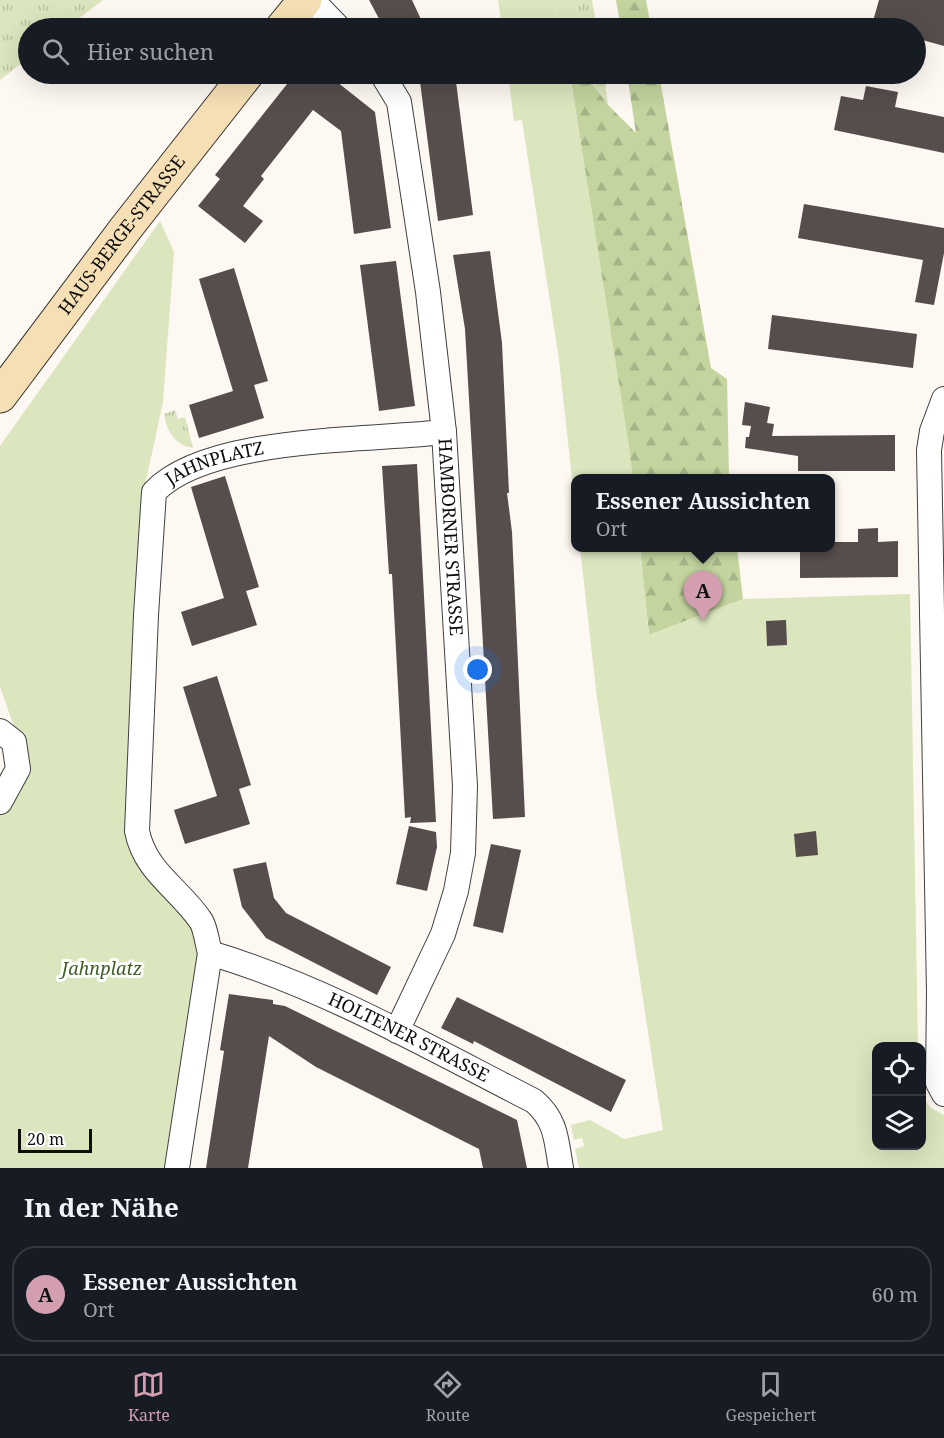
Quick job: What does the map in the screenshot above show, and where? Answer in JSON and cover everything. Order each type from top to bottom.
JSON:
[{"type":"main road","points":[[290,18],[305,0]]},
{"type":"main road","name":"HAUS-BERGE-STRASSE","points":[[0,396],[132,220],[239,84]]},
{"type":"street","points":[[312,0],[329,18]]},
{"type":"street","name":"HAMBORNER STRASSE","points":[[388,84],[399,102],[408,153],[428,292],[444,432],[465,786],[463,853],[443,934],[397,1030]]},
{"type":"street","points":[[942,407],[929,450],[939,992],[938,1083],[944,1094]]},
{"type":"street","name":"JAHNPLATZ","points":[[177,1168],[210,952],[202,922],[148,861],[140,847],[137,831],[146,615],[154,492],[163,483],[183,471],[253,449],[444,432]]},
{"type":"street","points":[[0,730],[14,742],[18,769],[0,802]]},
{"type":"street","name":"HOLTENER STRASSE","points":[[210,952],[251,965],[397,1030],[534,1101],[548,1113],[554,1129],[561,1168]]},
{"type":"green space","points":[[0,0],[103,0],[79,18],[18,18],[18,66],[0,80]]},
{"type":"green space","points":[[498,0],[552,0],[557,18],[501,18]]},
{"type":"green space","points":[[552,0],[592,0],[595,18],[557,18]]},
{"type":"green space","points":[[616,0],[646,0],[649,18],[619,18]]},
{"type":"green space","points":[[509,84],[572,84],[632,474],[571,474],[559,360],[522,120],[514,121]]},
{"type":"green space","points":[[572,84],[592,84],[608,105],[636,133],[629,84],[661,84],[711,368],[727,379],[729,474],[632,474]]},
{"type":"green space","points":[[592,84],[605,84],[608,105]]},
{"type":"green space","name":"Jahnplatz","points":[[160,221],[174,252],[163,402],[145,485],[134,822],[199,925],[205,953],[173,1168],[0,1168],[0,811],[16,732],[0,687],[0,446]]},
{"type":"green space","points":[[175,410],[178,419],[185,417],[193,448],[177,441],[167,426],[164,414]]},
{"type":"green space","points":[[580,552],[640,552],[649,635],[743,599],[910,594],[918,1042],[872,1042],[872,1150],[926,1150],[926,1101],[931,1108],[944,1115],[944,1168],[579,1168],[575,1149],[584,1146],[582,1138],[574,1140],[571,1125],[590,1120],[624,1139],[663,1130],[597,698]]},
{"type":"green space","points":[[640,552],[737,552],[743,599],[649,635]]},
{"type":"building","points":[[369,0],[412,0],[420,18],[379,18]]},
{"type":"building","points":[[879,0],[944,0],[944,46],[926,41],[926,18],[874,18]]},
{"type":"building","points":[[287,84],[340,84],[375,112],[391,228],[354,234],[341,131],[313,110],[261,176],[264,179],[243,206],[263,221],[245,243],[198,206],[220,179],[215,175]]},
{"type":"building","points":[[420,84],[456,84],[473,215],[438,221]]},
{"type":"building","points":[[866,86],[898,92],[895,107],[944,117],[944,153],[834,130],[841,96],[863,100]]},
{"type":"building","points":[[804,204],[944,228],[944,253],[934,305],[915,302],[923,260],[798,238]]},
{"type":"building","points":[[490,251],[502,343],[509,493],[507,493],[512,532],[525,817],[493,819],[465,329],[453,255]]},
{"type":"building","points":[[396,261],[415,406],[379,411],[360,265]]},
{"type":"building","points":[[234,268],[268,381],[254,385],[264,418],[199,438],[189,405],[233,391],[199,279]]},
{"type":"building","points":[[772,315],[917,334],[913,368],[768,349]]},
{"type":"building","points":[[745,402],[770,407],[767,423],[774,424],[772,436],[895,435],[895,471],[798,471],[798,456],[745,448],[746,437],[749,437],[751,426],[742,425]]},
{"type":"building","points":[[417,464],[436,822],[410,823],[411,817],[405,818],[392,574],[389,574],[382,466]]},
{"type":"building","points":[[225,476],[259,587],[246,591],[257,625],[192,646],[181,612],[224,598],[191,487]]},
{"type":"building","points":[[878,528],[878,542],[898,541],[898,577],[800,578],[800,552],[835,552],[835,542],[858,542],[858,529]]},
{"type":"building","points":[[786,620],[787,645],[767,646],[766,621]]},
{"type":"building","points":[[217,676],[251,785],[239,789],[250,824],[185,844],[174,810],[217,796],[183,687]]},
{"type":"building","points":[[409,826],[436,832],[437,847],[427,891],[396,884]]},
{"type":"building","points":[[816,831],[818,855],[796,857],[794,834]]},
{"type":"building","points":[[491,844],[521,850],[503,933],[473,926]]},
{"type":"building","points":[[266,862],[274,898],[286,913],[391,967],[377,995],[266,938],[242,907],[233,869]]},
{"type":"building","points":[[229,994],[273,1000],[273,1004],[285,1006],[517,1120],[527,1168],[483,1168],[479,1149],[316,1067],[269,1036],[248,1168],[206,1168],[224,1051],[220,1050]]},
{"type":"building","points":[[457,997],[626,1080],[611,1112],[474,1041],[473,1044],[441,1028]]},
{"type":"place","name":"Essener Aussichten","points":[[703,621]]}]
